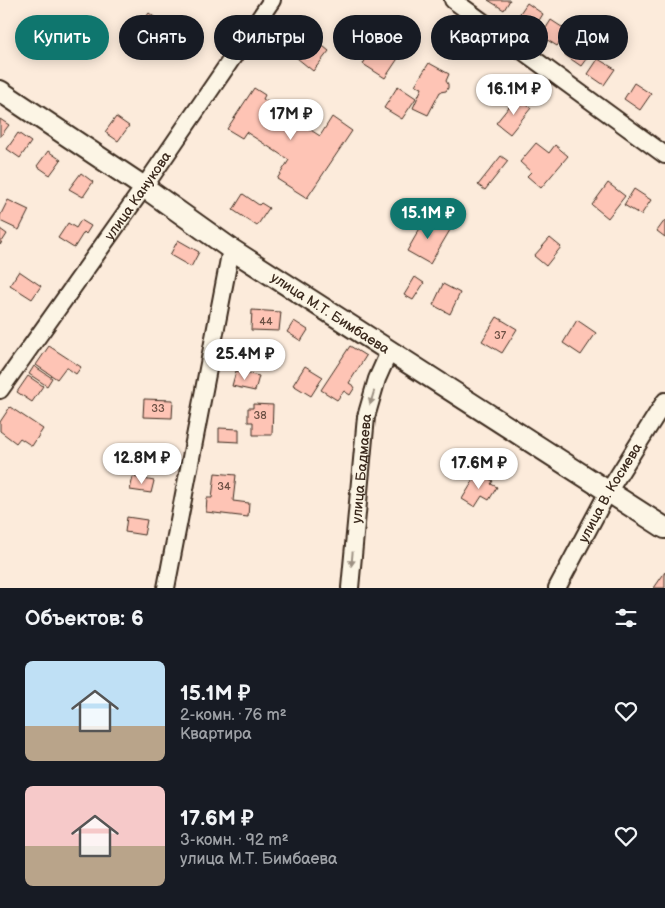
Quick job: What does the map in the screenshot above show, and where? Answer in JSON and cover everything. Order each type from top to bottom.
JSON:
[{"type":"main road","name":"улица М.Т. Бимбаева","points":[[0,91],[144,187],[231,250],[665,528]]},
{"type":"street","name":"улица Канукова","points":[[0,390],[144,187],[272,0]]},
{"type":"street","points":[[453,0],[665,155]]},
{"type":"street","points":[[166,588],[231,250]]},
{"type":"street","name":"улица Бадмаева","points":[[350,588],[366,417],[377,379],[389,352]]},
{"type":"street","name":"улица В. Косиева","points":[[557,588],[608,492],[665,400]]},
{"type":"building","points":[[488,0],[510,0],[504,10]]},
{"type":"building","points":[[527,3],[543,14],[542,15],[519,15]]},
{"type":"building","points":[[551,20],[558,25],[557,46],[548,40],[548,25]]},
{"type":"building","points":[[323,46],[329,51],[323,58]]},
{"type":"building","points":[[299,60],[322,60],[313,71]]},
{"type":"building","points":[[365,60],[397,60],[385,78],[363,64]]},
{"type":"building","points":[[572,60],[585,60],[581,66]]},
{"type":"building","points":[[597,60],[615,69],[604,85],[588,74]]},
{"type":"building","points":[[429,63],[449,74],[446,81],[448,88],[446,91],[440,92],[428,115],[413,108],[422,88],[415,85]]},
{"type":"building","points":[[634,83],[651,94],[640,110],[624,99]]},
{"type":"building","points":[[398,86],[416,98],[402,119],[384,108]]},
{"type":"building","points":[[254,88],[265,95],[263,99],[320,136],[332,117],[352,131],[307,198],[277,179],[289,160],[246,132],[242,138],[227,129]]},
{"type":"building","points":[[517,97],[531,108],[510,134],[496,123]]},
{"type":"building","points":[[116,117],[129,126],[118,141],[105,132]]},
{"type":"building","points":[[0,119],[9,125],[0,137]]},
{"type":"building","points":[[18,133],[31,142],[20,158],[7,149]]},
{"type":"building","points":[[536,143],[549,153],[555,145],[568,156],[541,188],[527,176],[531,172],[520,162]]},
{"type":"building","points":[[48,151],[61,160],[50,175],[37,166]]},
{"type":"building","points":[[501,156],[508,161],[485,190],[478,185]]},
{"type":"building","points":[[81,173],[93,182],[83,197],[69,189]]},
{"type":"building","points":[[608,183],[625,196],[608,218],[592,205]]},
{"type":"building","points":[[634,189],[651,200],[641,215],[624,205]]},
{"type":"building","points":[[243,194],[259,205],[261,203],[269,208],[257,226],[233,210]]},
{"type":"building","points":[[8,200],[29,210],[19,230],[0,221],[0,216]]},
{"type":"building","points":[[427,216],[450,230],[430,264],[407,251]]},
{"type":"building","points":[[81,220],[91,226],[86,234],[84,232],[74,248],[58,238],[68,223],[76,228]]},
{"type":"building","points":[[665,220],[665,237],[657,231]]},
{"type":"building","points":[[0,229],[7,234],[0,245]]},
{"type":"building","points":[[550,238],[561,247],[546,266],[534,256]]},
{"type":"building","points":[[178,240],[199,252],[191,267],[170,255]]},
{"type":"building","points":[[19,271],[41,286],[32,299],[10,285]]},
{"type":"building","points":[[415,277],[424,283],[413,300],[404,295]]},
{"type":"building","points":[[443,284],[460,293],[450,314],[433,305]]},
{"type":"building","points":[[252,310],[281,312],[279,331],[251,330]]},
{"type":"building","points":[[497,317],[517,329],[502,353],[482,341]]},
{"type":"building","points":[[577,320],[596,333],[581,355],[563,343]]},
{"type":"building","points":[[294,321],[308,330],[301,341],[287,332]]},
{"type":"building","points":[[49,346],[81,367],[76,374],[66,367],[57,379],[36,365]]},
{"type":"building","points":[[350,346],[366,356],[349,383],[355,387],[350,395],[344,391],[337,400],[321,390]]},
{"type":"building","points":[[34,366],[52,378],[47,386],[29,374]]},
{"type":"building","points":[[305,366],[323,377],[311,396],[293,385]]},
{"type":"building","points":[[236,371],[259,376],[255,391],[232,386]]},
{"type":"building","points":[[28,376],[43,386],[32,402],[17,392]]},
{"type":"building","points":[[144,399],[173,400],[172,418],[143,417]]},
{"type":"building","points":[[253,404],[273,405],[272,435],[253,435],[253,422],[248,422],[248,408],[253,408]]},
{"type":"building","points":[[10,407],[43,429],[32,446],[20,438],[16,443],[0,431],[0,422]]},
{"type":"building","points":[[219,428],[239,429],[239,442],[219,441]]},
{"type":"building","points":[[215,473],[236,475],[233,501],[249,503],[248,517],[206,512],[207,498],[212,498]]},
{"type":"building","points":[[478,473],[493,481],[491,484],[497,487],[489,500],[482,496],[475,507],[462,499]]},
{"type":"building","points":[[133,477],[154,481],[151,493],[130,490]]},
{"type":"building","points":[[127,517],[147,520],[144,535],[125,532]]},
{"type":"building","points":[[665,572],[665,588],[654,588]]}]
